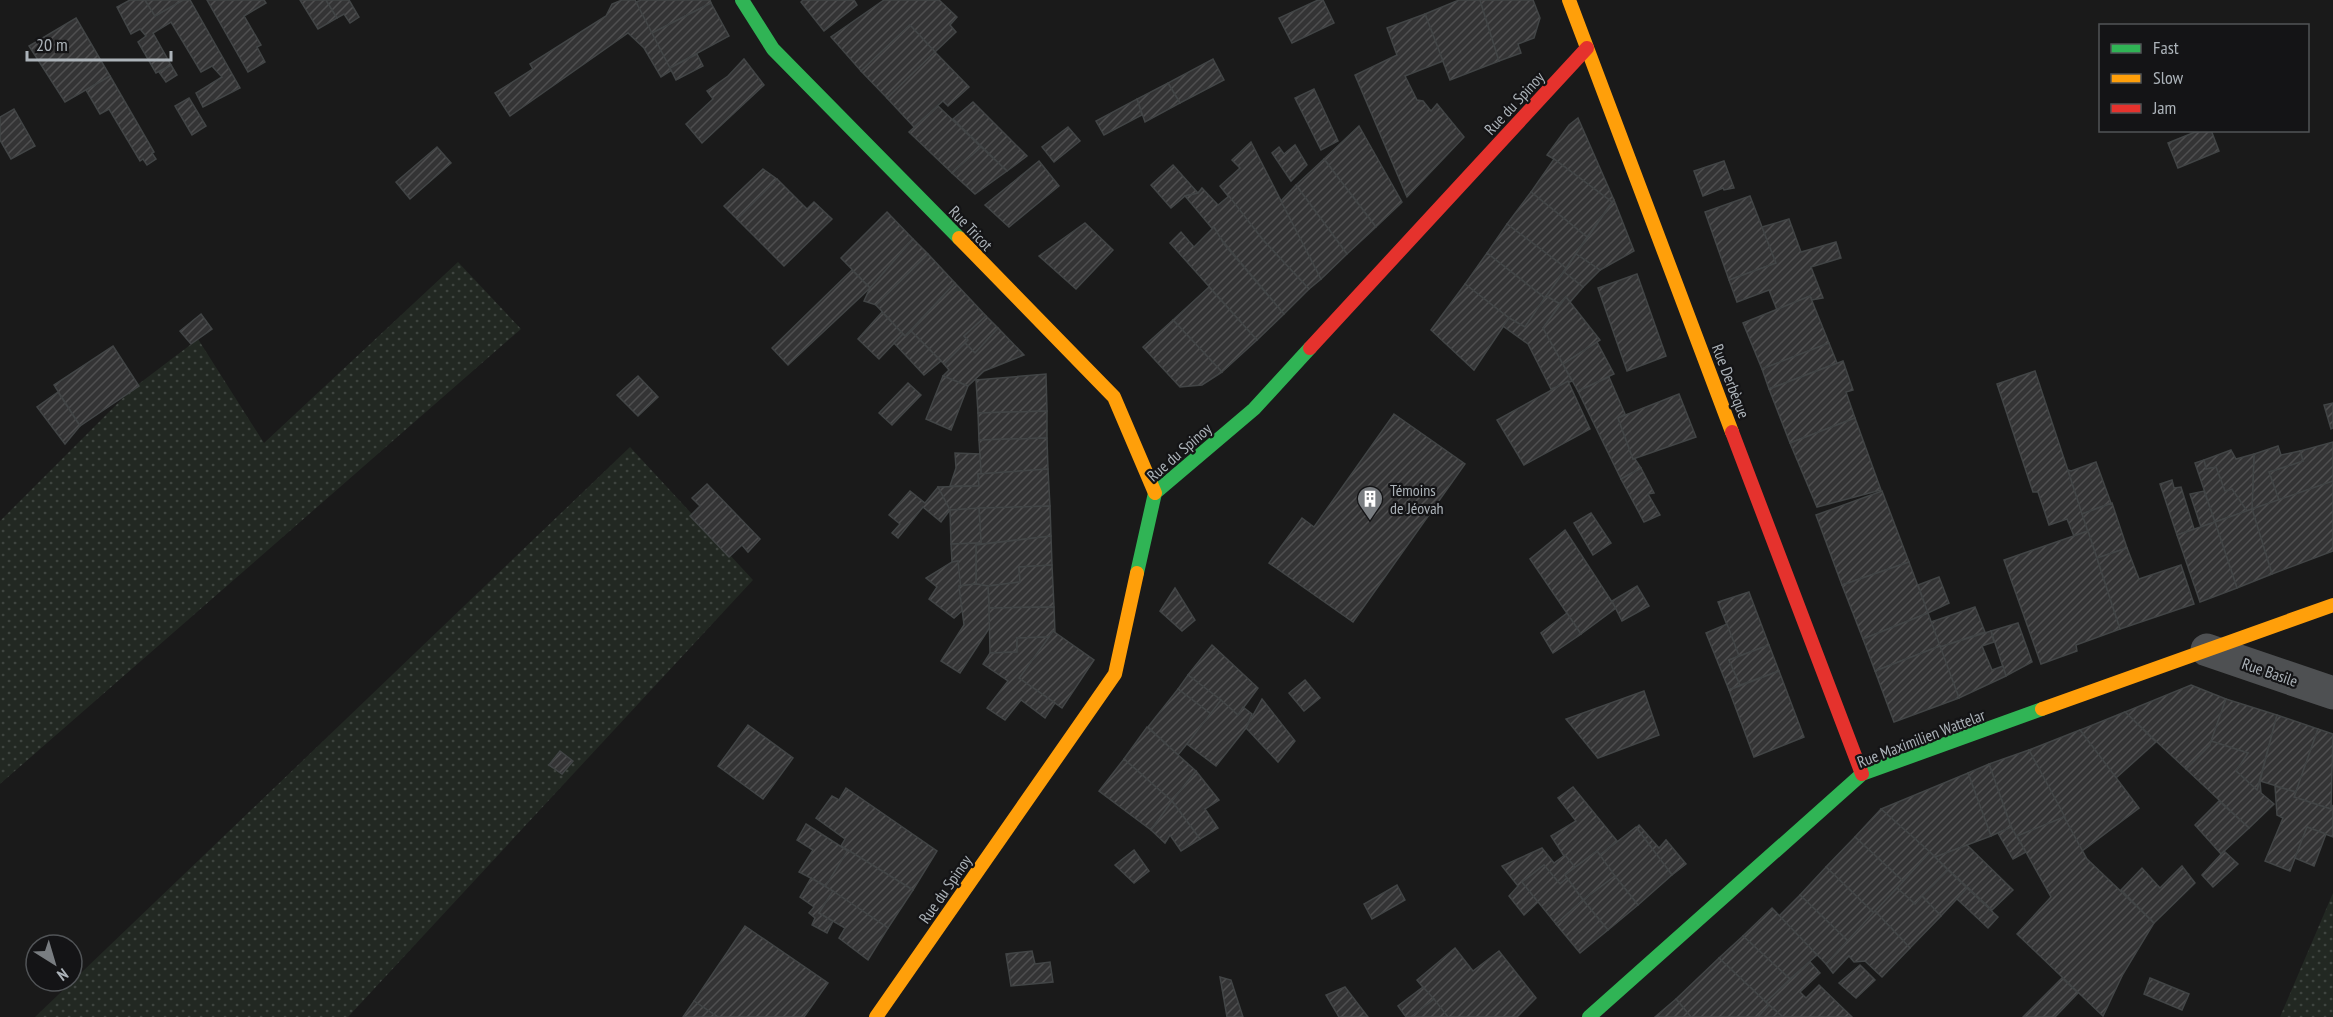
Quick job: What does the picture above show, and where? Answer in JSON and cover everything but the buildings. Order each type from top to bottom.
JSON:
[{"type":"street","name":"Rue Tricot","points":[[742,0],[773,49],[1114,397],[1155,493]]},
{"type":"street","name":"Rue Derbèque","points":[[1569,0],[1862,774]]},
{"type":"street","name":"Rue du Spinoy","points":[[876,1017],[1115,674],[1155,493],[1254,409],[1587,48]]},
{"type":"street","name":"Rue Maximilien Wattelar","points":[[1588,1017],[1862,774],[2333,605]]},
{"type":"street","name":"Rue Basile","points":[[2207,650],[2333,693]]},
{"type":"shaded area","points":[[458,262],[521,329],[0,784],[0,521],[132,389],[198,339],[264,443]]},
{"type":"shaded area","points":[[630,447],[753,580],[348,1017],[35,1017],[60,993],[84,993],[84,970]]},
{"type":"shaded area","points":[[2333,893],[2333,1017],[2280,1017]]},
{"type":"traffic: fast","points":[[742,0],[773,49],[959,238]]},
{"type":"traffic: fast","points":[[1137,573],[1155,493],[1254,409],[1310,348]]},
{"type":"traffic: fast","points":[[1589,1017],[1862,774],[2042,709]]},
{"type":"traffic: slow","points":[[1569,0],[1732,432]]},
{"type":"traffic: slow","points":[[959,238],[1114,397],[1155,493]]},
{"type":"traffic: slow","points":[[876,1017],[1115,674],[1137,573]]},
{"type":"traffic: slow","points":[[2042,709],[2333,605]]},
{"type":"traffic: jam","points":[[1310,348],[1587,48]]},
{"type":"traffic: jam","points":[[1732,432],[1862,774]]},
{"type":"place","name":"Témoins de Jéovah","points":[[1370,522]]}]
